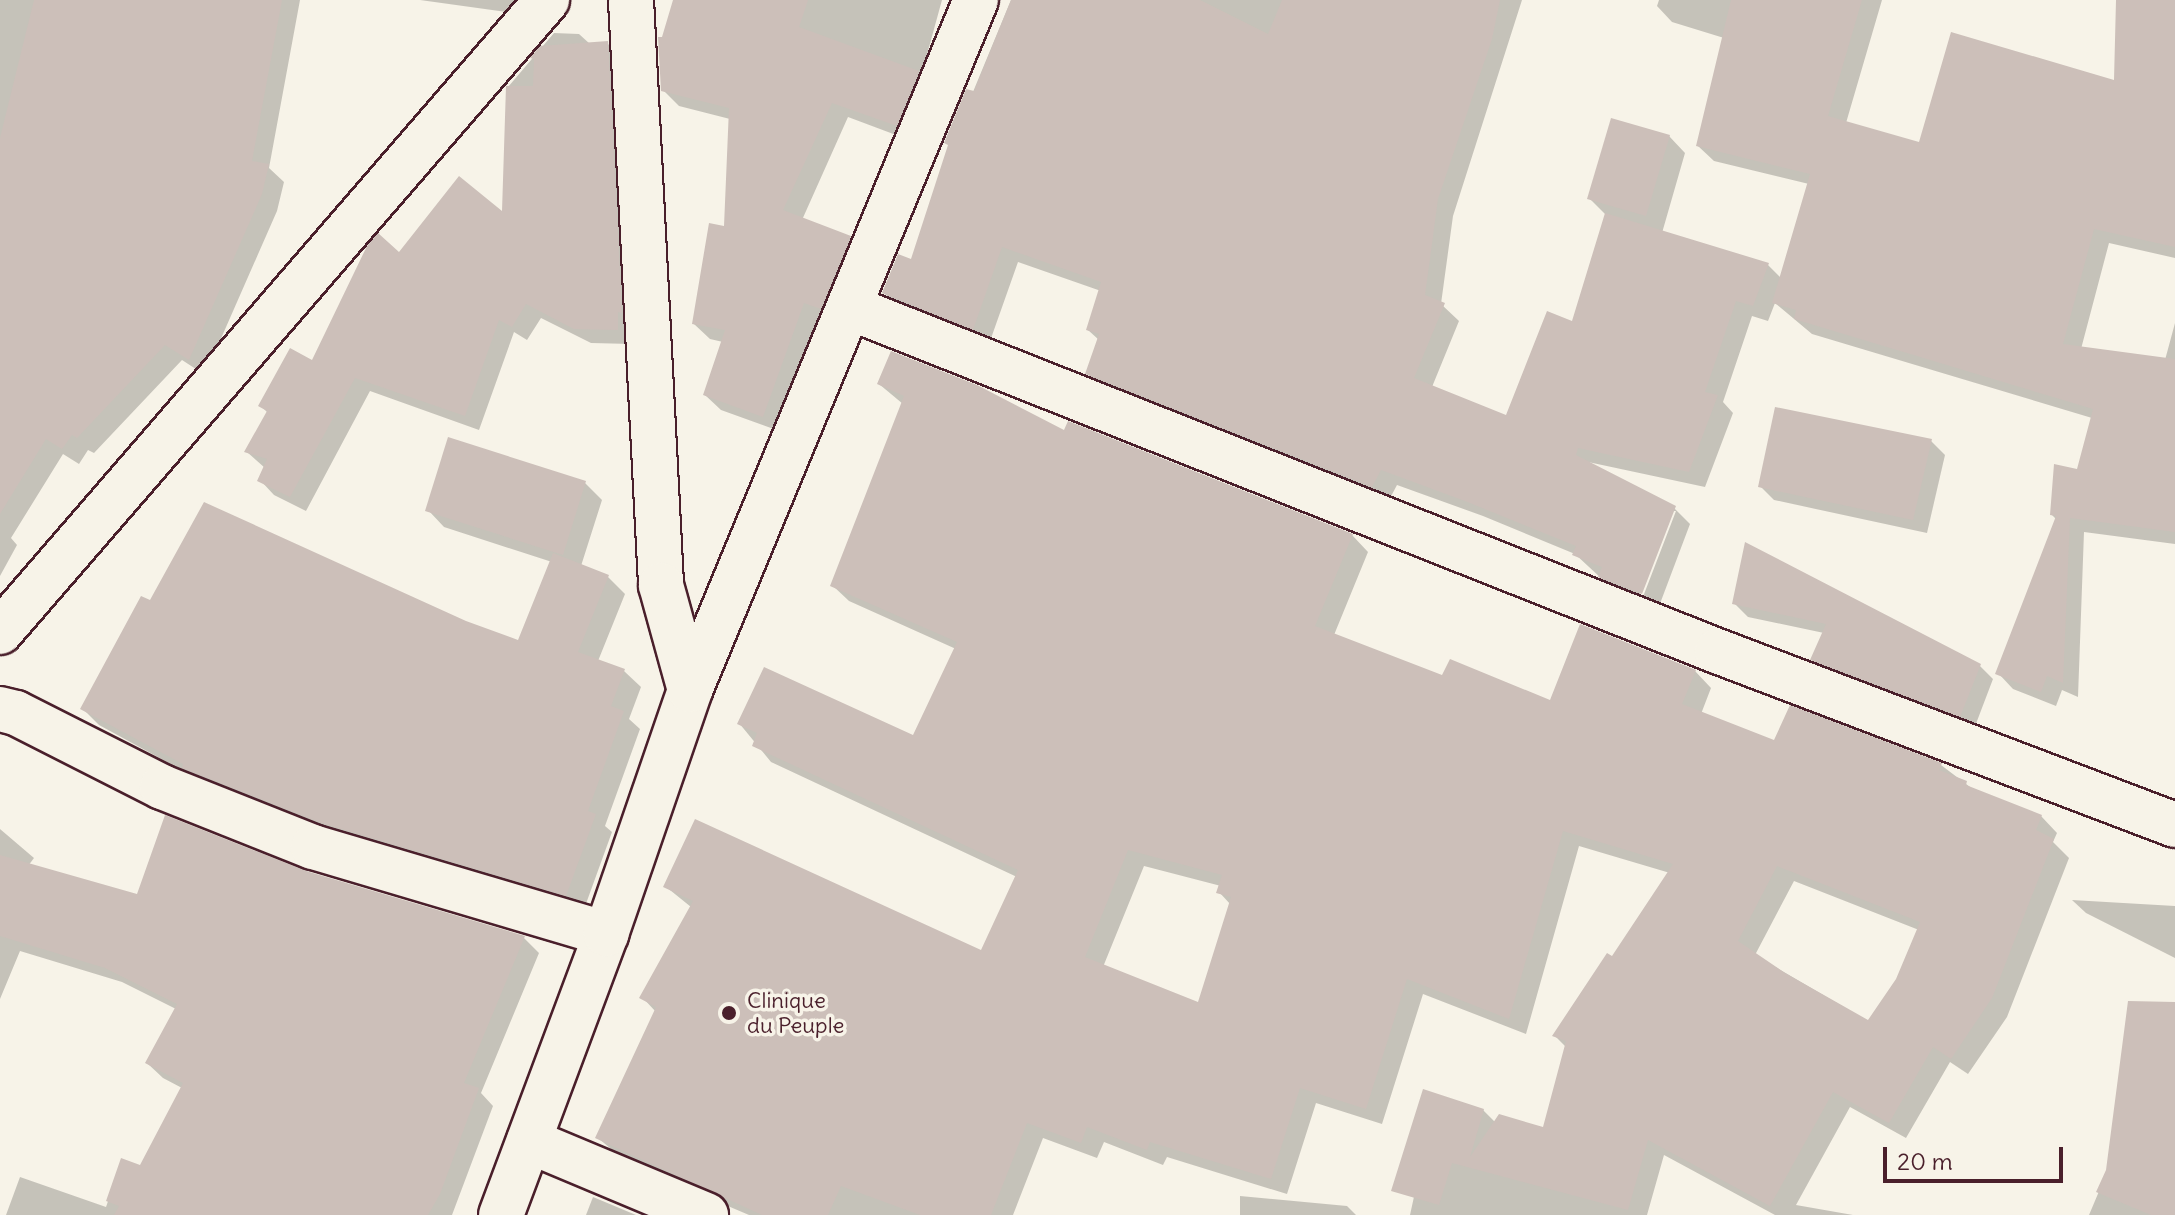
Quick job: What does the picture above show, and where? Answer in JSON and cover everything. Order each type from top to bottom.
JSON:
[{"type":"street","points":[[0,632],[547,0]]},
{"type":"street","points":[[631,0],[661,585],[690,690]]},
{"type":"street","points":[[501,1215],[606,934],[690,690],[851,308],[976,0]]},
{"type":"street","points":[[851,308],[1717,651],[2175,825]]},
{"type":"street","points":[[0,709],[16,713],[162,787],[313,847],[606,934]]},
{"type":"street","points":[[529,1141],[706,1215]]},
{"type":"building","points":[[34,0],[282,0],[252,161],[269,164],[262,194],[189,360],[165,345],[77,438],[72,435],[62,449],[46,439],[0,514],[0,138]]},
{"type":"building","points":[[673,0],[808,0],[799,27],[919,71],[897,126],[832,103],[783,210],[851,236],[821,309],[804,303],[763,417],[703,395],[725,330],[692,324],[709,223],[724,226],[729,108],[661,91],[658,37],[662,37]]},
{"type":"building","points":[[1011,0],[1200,0],[1268,34],[1282,0],[1500,0],[1492,39],[1438,199],[1425,295],[1445,303],[1414,378],[1506,415],[1547,311],[1572,321],[1605,213],[1769,263],[1753,306],[1736,301],[1705,392],[1718,395],[1689,472],[1578,448],[1576,455],[1676,506],[1642,594],[1598,577],[1602,567],[1572,555],[1576,546],[1465,501],[1381,470],[1372,487],[1085,374],[1099,334],[1086,330],[1101,282],[1002,247],[973,330],[882,293],[898,254],[911,259],[948,145],[944,143],[966,89],[974,91]]},
{"type":"building","points":[[1731,0],[1862,0],[1828,116],[1919,142],[1951,32],[2114,80],[2116,0],[2175,0],[2175,247],[2094,229],[2063,344],[2175,359],[2175,532],[2070,518],[2063,683],[2047,676],[2041,692],[1995,674],[2056,516],[2050,515],[2054,464],[2077,469],[2093,409],[1794,319],[1796,310],[1772,303],[1810,174],[1696,146]]},
{"type":"building","points":[[608,41],[622,313],[618,312],[618,330],[574,329],[526,304],[512,327],[499,320],[465,416],[355,378],[290,497],[257,481],[267,459],[244,452],[267,411],[258,406],[290,348],[312,360],[367,246],[378,233],[399,252],[459,176],[502,211],[506,86],[533,86],[534,59],[530,58],[540,46]]},
{"type":"building","points":[[1611,118],[1670,135],[1646,216],[1587,199]]},
{"type":"building","points":[[891,351],[977,385],[1064,430],[1068,421],[1353,534],[1315,626],[1442,675],[1450,659],[1550,700],[1580,624],[1696,670],[1682,704],[1774,740],[1790,705],[1942,763],[1939,770],[1967,781],[1966,785],[2042,815],[2036,830],[2054,839],[1992,998],[1951,1059],[1933,1047],[1889,1123],[1833,1092],[1770,1206],[1648,1140],[1628,1210],[1452,1163],[1439,1205],[1391,1191],[1423,1089],[1484,1109],[1470,1157],[1499,1114],[1543,1127],[1566,1041],[1552,1036],[1607,953],[1612,956],[1673,864],[1563,831],[1509,1019],[1407,979],[1366,1109],[1300,1088],[1271,1179],[1150,1142],[1147,1150],[1087,1127],[1081,1143],[1027,1123],[991,1215],[920,1215],[841,1186],[828,1215],[762,1215],[595,1138],[656,1007],[639,998],[693,901],[663,887],[695,819],[981,950],[1018,870],[752,746],[757,733],[737,724],[764,667],[913,735],[957,642],[830,586],[904,396],[877,384]],"holes":[[[1128,850],[1222,875],[1216,893],[1231,897],[1198,1002],[1085,957]],[[1777,866],[1920,922],[1896,979],[1868,1020],[1785,973],[1738,941]]]},
{"type":"building","points":[[1775,407],[1932,439],[1913,520],[1758,487]]},
{"type":"building","points":[[448,437],[586,481],[563,555],[425,511]]},
{"type":"building","points":[[204,502],[466,621],[518,640],[553,553],[609,575],[578,652],[625,669],[611,706],[624,711],[588,811],[596,814],[566,896],[321,823],[182,768],[183,764],[80,709],[141,596],[150,600]]},
{"type":"building","points":[[1745,542],[1981,664],[1960,717],[1810,660],[1826,624],[1732,604]]},
{"type":"building","points":[[165,815],[306,871],[525,936],[464,1083],[479,1088],[440,1194],[428,1215],[114,1215],[119,1206],[106,1201],[121,1158],[140,1165],[183,1083],[145,1063],[177,1004],[105,968],[0,936],[0,855],[137,894]]},
{"type":"building","points":[[2128,1001],[2175,1002],[2175,1215],[2151,1215],[2096,1192],[2106,1170]]},
{"type":"place","name":"Clinique du Peuple","points":[[729,1013]]}]
